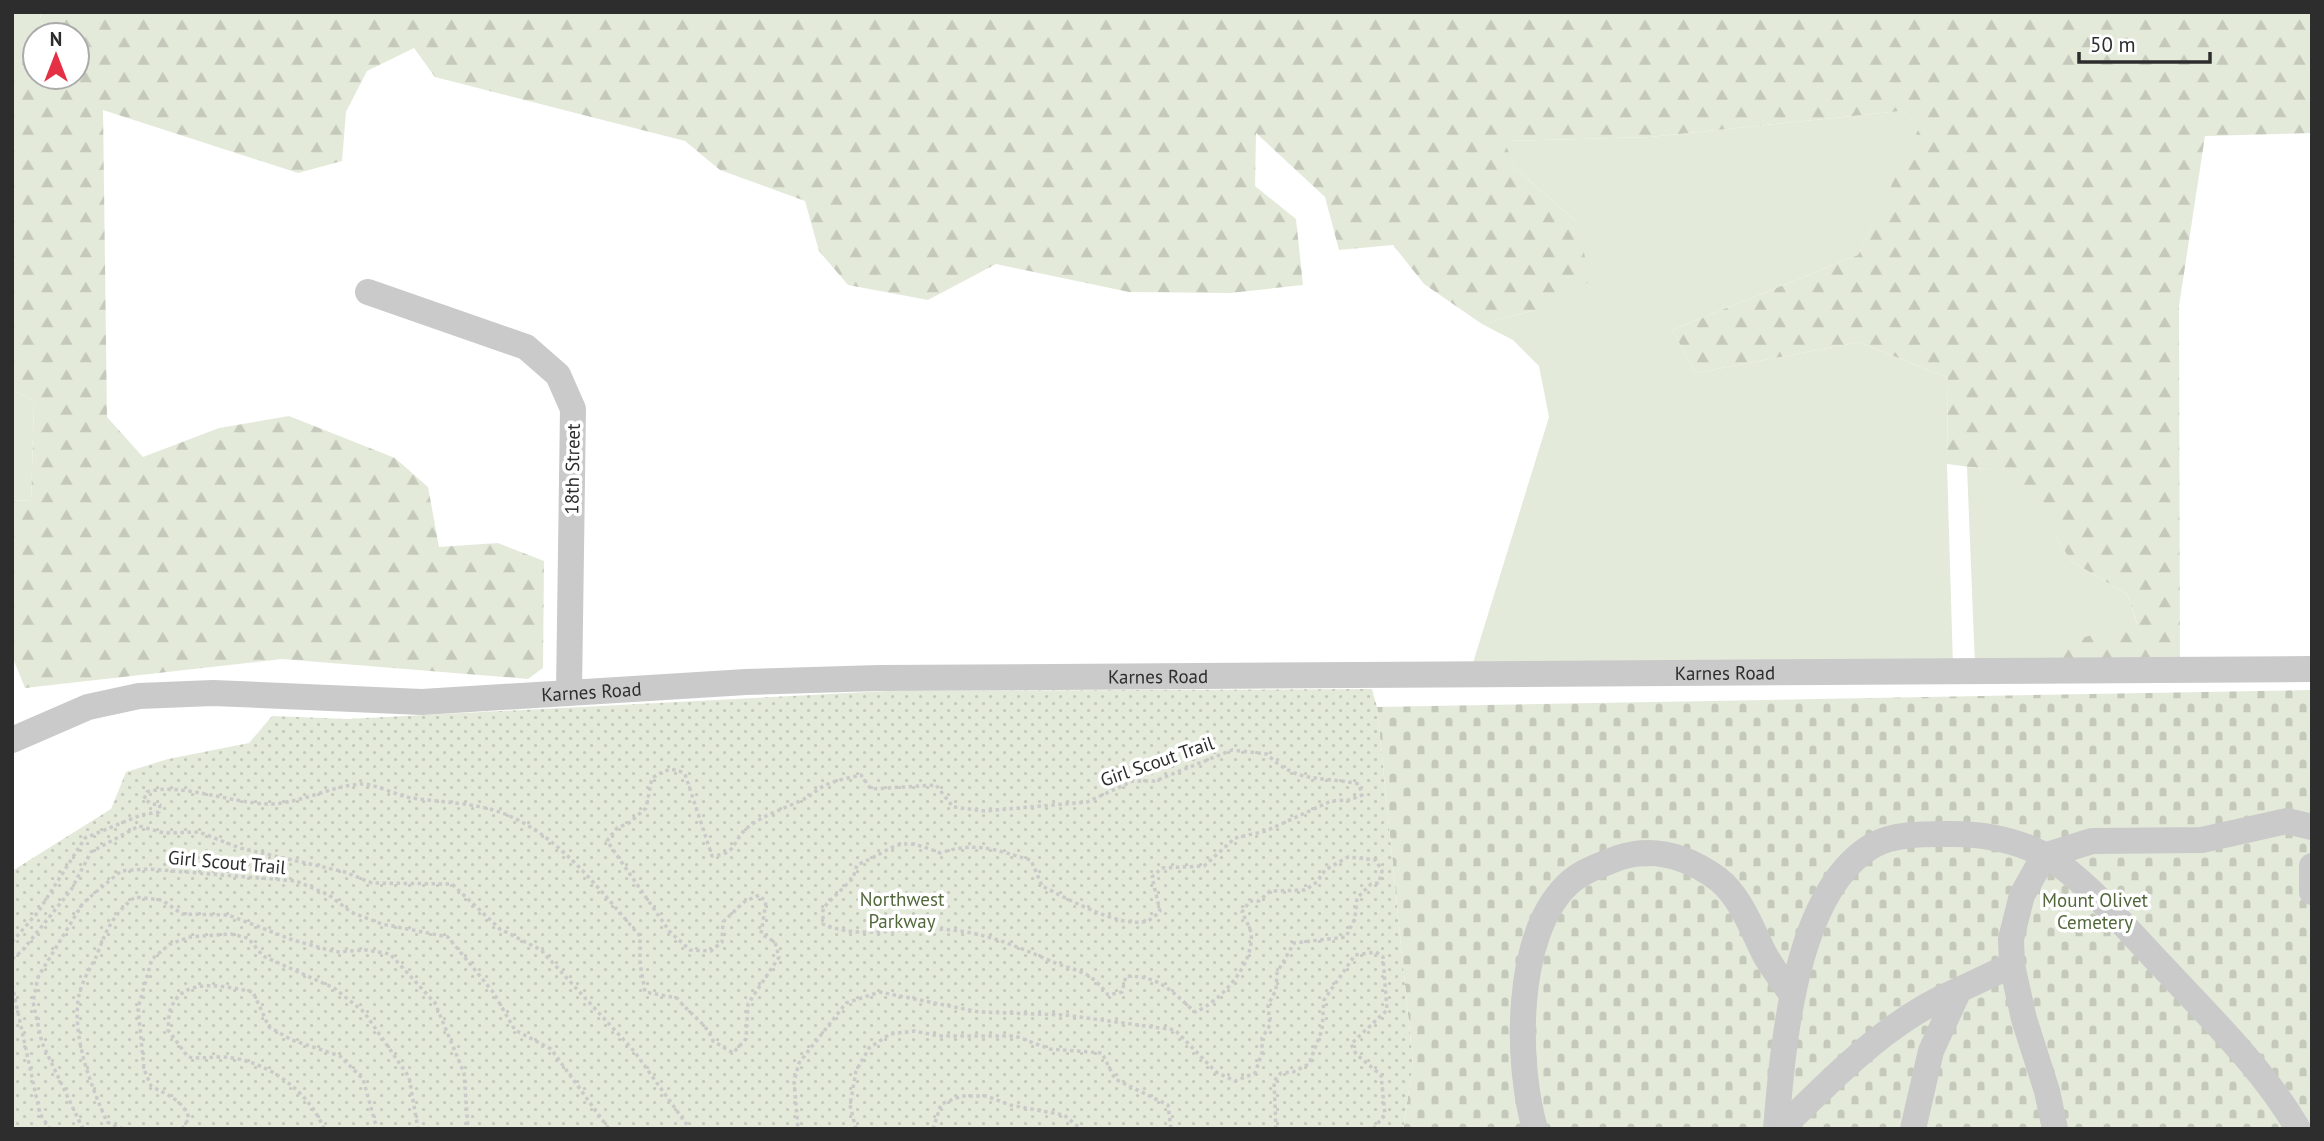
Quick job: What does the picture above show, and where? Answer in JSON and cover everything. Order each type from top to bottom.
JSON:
[{"type":"street","name":"18th Street","points":[[368,292],[526,347],[558,375],[573,409],[569,692]]},
{"type":"street","name":"Karnes Road","points":[[12,740],[88,707],[139,696],[213,693],[422,702],[569,692],[879,678],[2312,669]]},
{"type":"street","points":[[2055,1129],[2012,965],[2011,939],[2022,895],[2044,856],[2092,841],[2202,840],[2287,821],[2312,827]]},
{"type":"street","points":[[1778,1129],[1792,995],[1819,910],[1839,876],[1873,845],[1895,838],[1927,834],[1979,834],[2017,842],[2073,876],[2178,984],[2246,1060],[2288,1112],[2298,1129]]},
{"type":"street","points":[[1535,1129],[1525,1095],[1522,1068],[1524,992],[1532,955],[1556,897],[1584,872],[1633,853],[1652,852],[1673,856],[1720,880],[1734,898],[1767,958],[1792,995]]},
{"type":"street","points":[[2312,866],[2312,892]]},
{"type":"street","points":[[1778,1129],[1850,1062],[1930,1002],[2012,965]]},
{"type":"street","points":[[1913,1129],[1931,1051],[1959,990]]},
{"type":"path","name":"Girl Scout Trail","points":[[12,942],[38,912],[85,838],[141,815],[159,812],[160,805],[144,799],[147,792],[161,788],[179,789],[217,799],[270,804],[366,783],[394,795],[501,812],[550,841],[600,890],[640,936],[640,962],[645,992],[677,998],[690,1015],[709,1028],[713,1041],[733,1053],[746,1039],[748,1004],[779,957],[775,942],[761,934],[766,902],[759,895],[744,902],[723,922],[722,942],[711,951],[690,950],[670,932],[607,841],[617,828],[629,823],[646,808],[653,778],[664,770],[676,769],[685,774],[712,856],[726,855],[734,848],[739,835],[752,824],[787,805],[807,798],[823,786],[861,775],[871,789],[936,785],[953,807],[985,811],[1087,802],[1133,781],[1155,781],[1232,750],[1267,754],[1281,768],[1305,778],[1359,784],[1362,795],[1331,801],[1266,831],[1235,838],[1204,866],[1162,868],[1152,877],[1160,911],[1147,921],[1124,921],[1042,886],[1031,860],[997,850],[967,845],[940,853],[916,843],[898,842],[857,865],[853,878],[823,908],[823,924],[838,930],[857,932],[886,933],[925,929],[986,934],[1048,961],[1093,975],[1108,995],[1122,992],[1126,976],[1147,976],[1160,982],[1195,1012],[1212,1005],[1235,980],[1244,965],[1251,935],[1242,912],[1250,901],[1259,901],[1270,891],[1305,890],[1317,882],[1325,870],[1348,857],[1376,860],[1382,871],[1379,883],[1371,884],[1357,898],[1355,918],[1346,937],[1294,943],[1277,972],[1276,990],[1268,1005],[1270,1025],[1262,1038],[1262,1053],[1255,1073],[1235,1081],[1216,1072],[1175,1030],[1065,1015],[979,1012],[880,992],[846,1003],[799,1063],[794,1081],[798,1129]]},
{"type":"path","name":"Girl Scout Trail","points":[[12,960],[71,890],[91,852],[139,827],[164,833],[199,832],[240,848],[345,872],[372,883],[452,884],[500,929],[541,950],[634,1051],[690,1129]]},
{"type":"path","name":"Girl Scout Trail","points":[[83,1129],[42,1043],[33,1002],[38,977],[83,903],[121,871],[149,869],[296,881],[328,895],[351,912],[382,924],[448,937],[494,992],[515,1030],[551,1049],[609,1129]]},
{"type":"path","points":[[124,1129],[107,1122],[95,1093],[78,1023],[79,994],[107,928],[118,910],[135,897],[162,900],[182,914],[229,915],[293,940],[336,952],[366,950],[390,954],[435,1003],[464,1073],[468,1129]]},
{"type":"path","points":[[182,1129],[189,1118],[185,1107],[177,1099],[151,1086],[144,1069],[138,1008],[152,959],[170,944],[190,937],[230,934],[247,938],[263,956],[288,964],[334,988],[365,1012],[409,1077],[418,1129]]},
{"type":"path","points":[[1276,1129],[1275,1081],[1281,1073],[1293,1072],[1309,1064],[1322,1030],[1324,1000],[1355,955],[1376,952],[1383,957],[1387,1010],[1380,1020],[1361,1031],[1351,1044],[1356,1054],[1381,1075],[1385,1115],[1373,1129]]},
{"type":"path","points":[[12,985],[40,1114],[50,1129]]},
{"type":"path","points":[[324,1129],[298,1090],[254,1063],[219,1057],[204,1060],[188,1057],[168,1030],[171,1008],[177,999],[192,988],[219,985],[253,992],[269,1027],[292,1040],[340,1056],[363,1079],[377,1129]]},
{"type":"path","points":[[856,1129],[850,1105],[856,1070],[869,1048],[890,1034],[914,1031],[939,1036],[1015,1036],[1051,1048],[1102,1054],[1115,1079],[1168,1105],[1171,1129]]},
{"type":"path","points":[[933,1129],[935,1115],[942,1104],[962,1096],[986,1096],[1010,1105],[1064,1115],[1081,1129]]},
{"type":"path","points":[[159,1129],[175,1129]]},
{"type":"green space","points":[[12,12],[40,12],[41,21],[21,21],[21,60],[12,64]]},
{"type":"green space","points":[[40,12],[2312,12],[2312,133],[2205,136],[2179,306],[2180,661],[2038,664],[2044,648],[2137,623],[2127,594],[2071,561],[2016,473],[1947,464],[1948,378],[1859,342],[1696,373],[1672,330],[1858,255],[1920,126],[1901,111],[1650,137],[1504,141],[1516,169],[1576,221],[1591,281],[1536,310],[1482,324],[1424,284],[1393,245],[1339,250],[1325,197],[1256,133],[1255,186],[1296,219],[1303,285],[1230,293],[1129,292],[996,264],[928,300],[848,285],[819,251],[805,201],[720,170],[685,141],[435,77],[414,48],[367,71],[346,112],[342,161],[298,173],[103,110],[107,417],[143,457],[219,428],[289,416],[395,458],[428,487],[439,547],[498,543],[544,561],[543,668],[528,679],[282,659],[25,688],[12,656],[12,501],[31,500],[34,401],[12,389],[12,64],[21,60],[21,91],[91,91],[91,21],[41,21]]},
{"type":"green space","points":[[1901,111],[1921,126],[1858,255],[1672,330],[1696,373],[1859,342],[1948,378],[1947,464],[1953,667],[1472,666],[1549,417],[1539,366],[1513,340],[1482,324],[1536,310],[1576,221],[1516,169],[1503,141],[1650,137]]},
{"type":"green space","points":[[12,389],[34,401],[31,500],[12,501]]},
{"type":"green space","points":[[1967,467],[2016,472],[2071,561],[2127,594],[2137,624],[2045,648],[2038,664],[1975,666]]},
{"type":"green space","name":"Northwest Parkway","points":[[1372,689],[1377,707],[1413,1064],[1403,1129],[12,1129],[12,871],[111,809],[126,772],[168,759],[249,743],[272,716],[347,719],[887,691]]},
{"type":"green space","name":"Mount Olivet Cemetery","points":[[2312,690],[2312,1129],[1403,1129],[1413,1064],[1377,707]]}]
